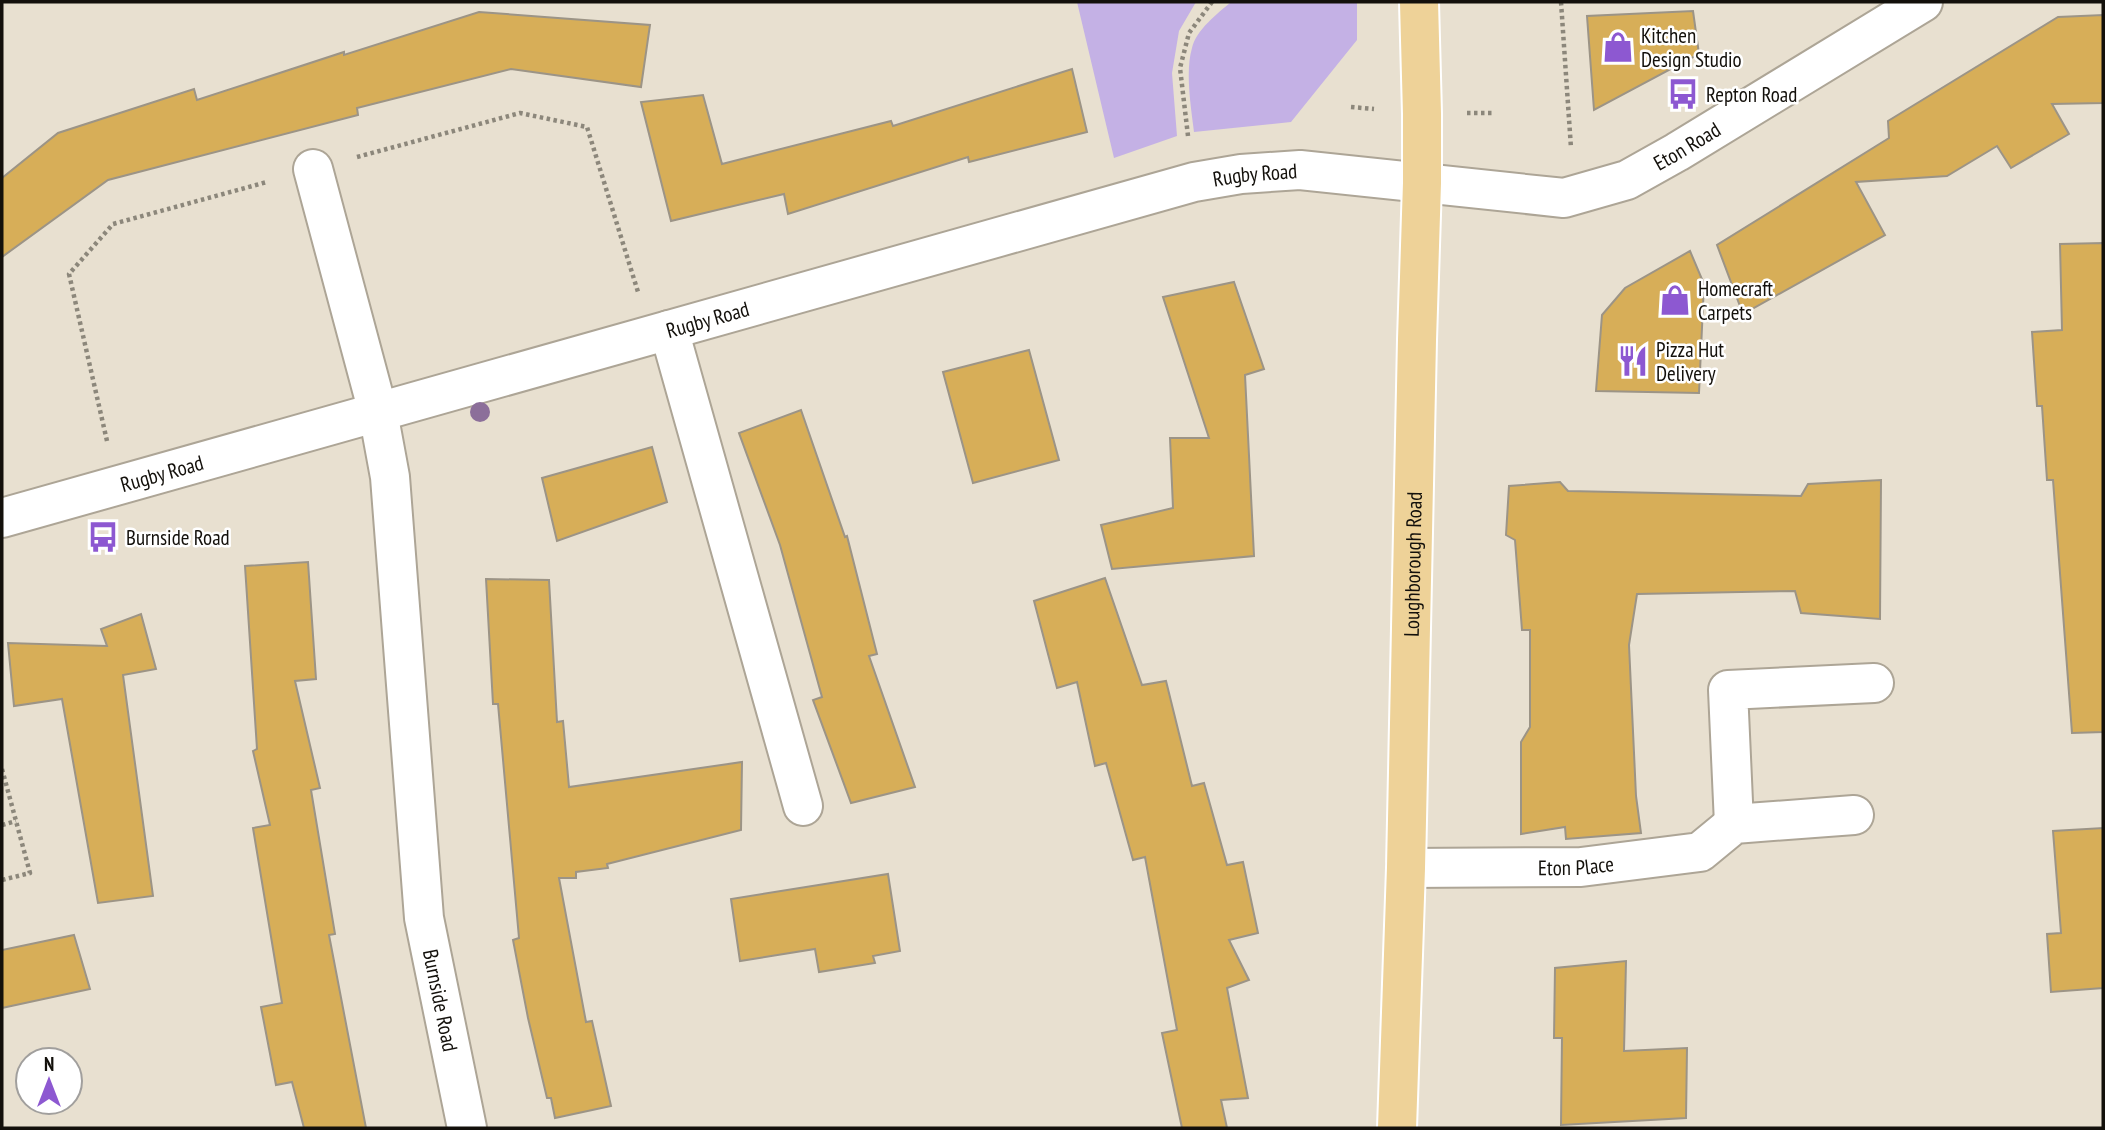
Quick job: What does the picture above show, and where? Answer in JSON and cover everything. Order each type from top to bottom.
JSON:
[{"type":"main road","name":"Loughborough Road","points":[[1397,1128],[1406,868],[1422,183],[1419,2]]},
{"type":"street","name":"Eton Road","points":[[1422,183],[1564,198],[1627,180],[1923,2]]},
{"type":"street","name":"Burnside Road","points":[[313,169],[378,412],[390,477],[424,918],[467,1128]]},
{"type":"street","name":"Rugby Road","points":[[2,518],[1194,182],[1241,174],[1300,170],[1422,183]]},
{"type":"street","points":[[669,330],[803,806]]},
{"type":"street","points":[[1854,815],[1734,824],[1728,690],[1874,683]]},
{"type":"street","name":"Eton Place","points":[[1406,868],[1581,867],[1700,852],[1734,824]]},
{"type":"path","points":[[1194,182],[1180,68],[1189,33],[1212,2]]},
{"type":"path","points":[[1561,2],[1572,155]]},
{"type":"path","points":[[2,771],[30,873],[2,880]]},
{"type":"path","points":[[2,825],[16,821]]},
{"type":"shaded area","points":[[1077,2],[1196,2],[1179,31],[1172,73],[1177,136],[1114,158]]},
{"type":"shaded area","points":[[1231,2],[1357,2],[1357,40],[1291,122],[1194,132],[1189,79],[1192,48],[1203,28]]},
{"type":"building","points":[[1693,11],[1699,54],[1594,110],[1587,16]]},
{"type":"building","points":[[479,12],[650,25],[641,87],[511,69],[357,108],[358,115],[108,180],[2,257],[2,178],[58,133],[194,89],[197,100]]},
{"type":"building","points":[[2103,15],[2103,103],[2052,104],[2069,134],[2011,168],[1997,146],[1947,176],[1856,182],[1885,235],[1743,314],[1717,245],[1889,138],[1888,121],[2058,17]]},
{"type":"building","points":[[1072,69],[1087,132],[969,162],[968,157],[788,214],[784,194],[671,221],[641,102],[703,95],[722,164],[891,121],[893,126]]},
{"type":"building","points":[[2103,243],[2103,732],[2072,733],[2053,480],[2047,480],[2042,406],[2037,406],[2032,332],[2062,330],[2060,244]]},
{"type":"building","points":[[1690,251],[1704,284],[1699,393],[1596,391],[1602,315],[1625,288]]},
{"type":"building","points":[[1234,282],[1264,369],[1245,375],[1254,556],[1112,569],[1101,525],[1173,508],[1170,438],[1209,438],[1163,297]]},
{"type":"building","points":[[1029,350],[1059,460],[973,483],[943,372]]},
{"type":"building","points":[[801,410],[845,537],[847,536],[877,654],[869,656],[915,787],[851,803],[813,700],[822,697],[780,545],[739,433]]},
{"type":"building","points":[[652,447],[667,502],[557,541],[542,478]]},
{"type":"building","points":[[1881,480],[1880,619],[1801,613],[1795,591],[1637,594],[1629,645],[1636,796],[1641,833],[1566,839],[1565,827],[1521,834],[1521,742],[1530,727],[1530,630],[1522,630],[1515,540],[1506,535],[1509,486],[1560,482],[1568,491],[1801,496],[1808,484]]},
{"type":"building","points":[[308,562],[316,679],[295,681],[320,788],[311,790],[335,934],[329,935],[366,1128],[304,1128],[292,1082],[276,1085],[261,1007],[282,1003],[253,828],[270,825],[253,751],[257,749],[245,566]]},
{"type":"building","points":[[1105,578],[1142,685],[1166,681],[1192,786],[1204,783],[1227,865],[1243,862],[1258,933],[1229,940],[1249,980],[1227,988],[1248,1098],[1221,1100],[1227,1128],[1182,1128],[1162,1033],[1177,1030],[1145,857],[1133,860],[1106,763],[1095,766],[1077,682],[1057,688],[1034,601]]},
{"type":"building","points":[[486,579],[549,580],[557,722],[563,721],[569,787],[742,762],[741,830],[607,864],[608,868],[576,872],[576,878],[559,878],[586,1022],[592,1021],[611,1106],[555,1118],[551,1098],[547,1098],[528,1018],[513,940],[519,938],[498,704],[493,704]]},
{"type":"building","points":[[141,614],[156,669],[123,675],[153,896],[98,903],[62,699],[14,706],[8,643],[107,646],[101,629]]},
{"type":"building","points":[[2103,828],[2103,988],[2051,992],[2047,934],[2061,933],[2053,831]]},
{"type":"building","points":[[888,874],[900,951],[873,956],[875,963],[819,972],[815,949],[740,961],[731,899]]},
{"type":"building","points":[[74,935],[90,989],[2,1008],[2,950]]},
{"type":"building","points":[[1626,961],[1624,1051],[1687,1048],[1686,1118],[1561,1125],[1562,1038],[1554,1038],[1555,968]]},
{"type":"place","name":"Kitchen Design Studio","points":[[1618,47]]},
{"type":"place","name":"Repton Road","points":[[1683,94]]},
{"type":"place","name":"Homecraft Carpets","points":[[1675,300]]},
{"type":"place","name":"Pizza Hut Delivery","points":[[1633,361]]},
{"type":"place","name":"Burnside Road","points":[[103,537]]}]
